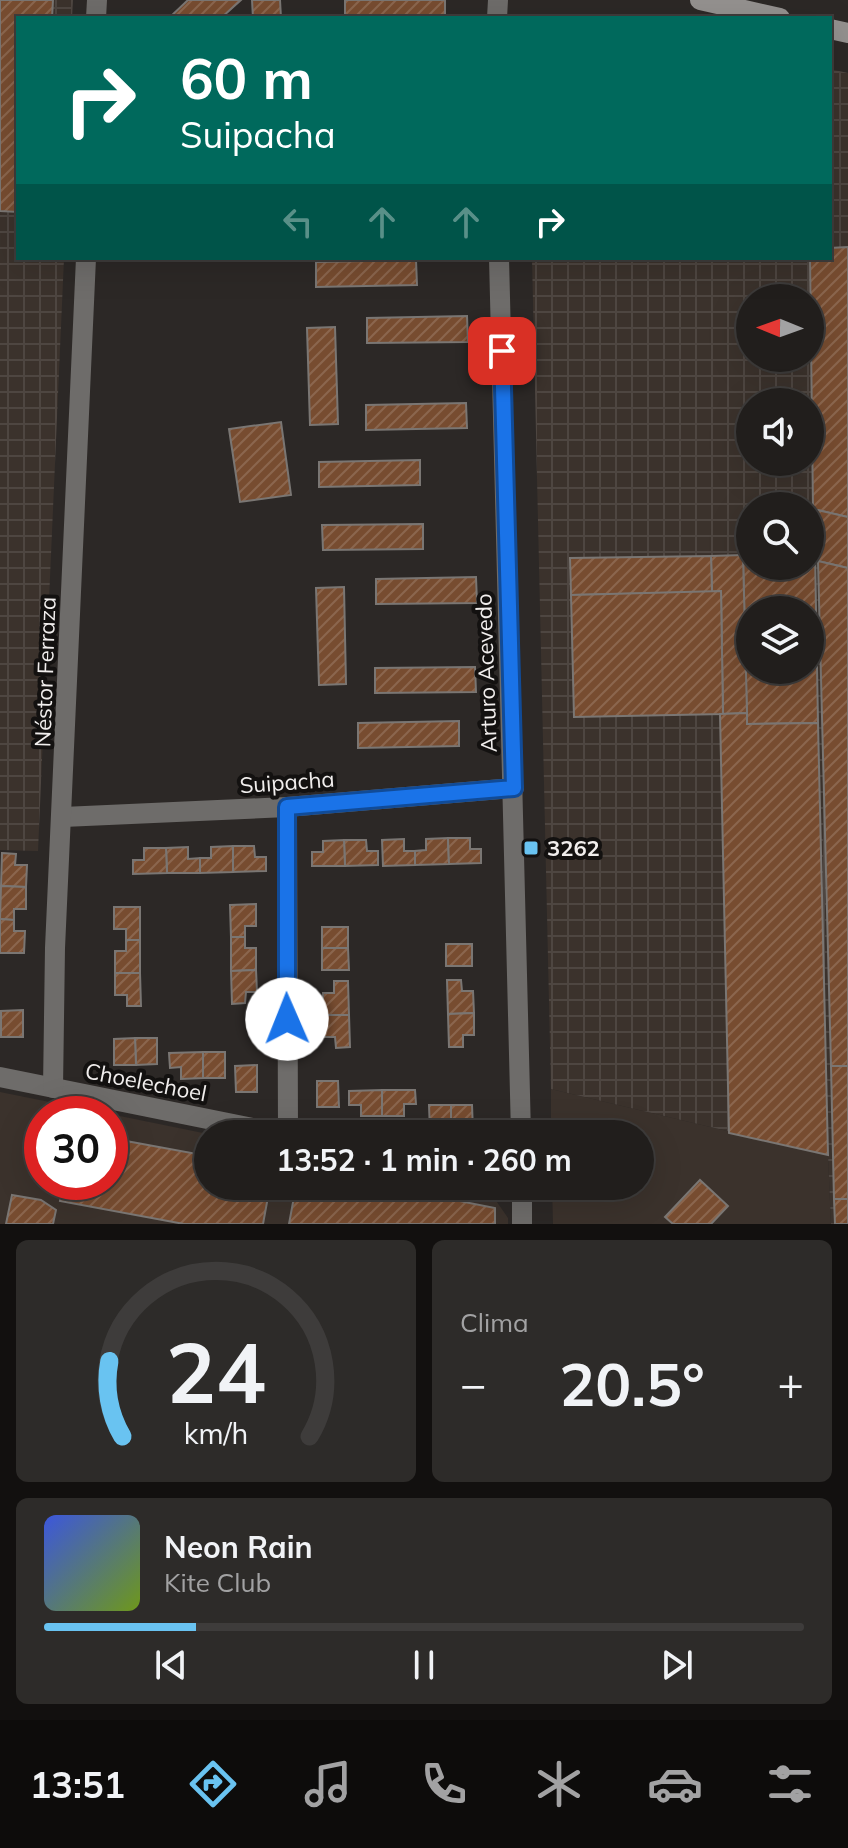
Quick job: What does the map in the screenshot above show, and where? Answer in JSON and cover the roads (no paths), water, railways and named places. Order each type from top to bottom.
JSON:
[{"type":"main road","points":[[700,0],[771,16]]},
{"type":"street","name":"Néstor Ferraza","points":[[53,1088],[55,948],[86,260]]},
{"type":"street","name":"Arturo Acevedo","points":[[499,260],[521,1120]]},
{"type":"street","name":"Suipacha","points":[[63,817],[287,807],[514,788]]},
{"type":"street","points":[[285,1120],[287,807]]},
{"type":"street","name":"Choelechoel","points":[[0,1077],[214,1120]]},
{"type":"street","points":[[522,1200],[522,1224]]},
{"type":"place","name":"3262","points":[[531,848]]}]
